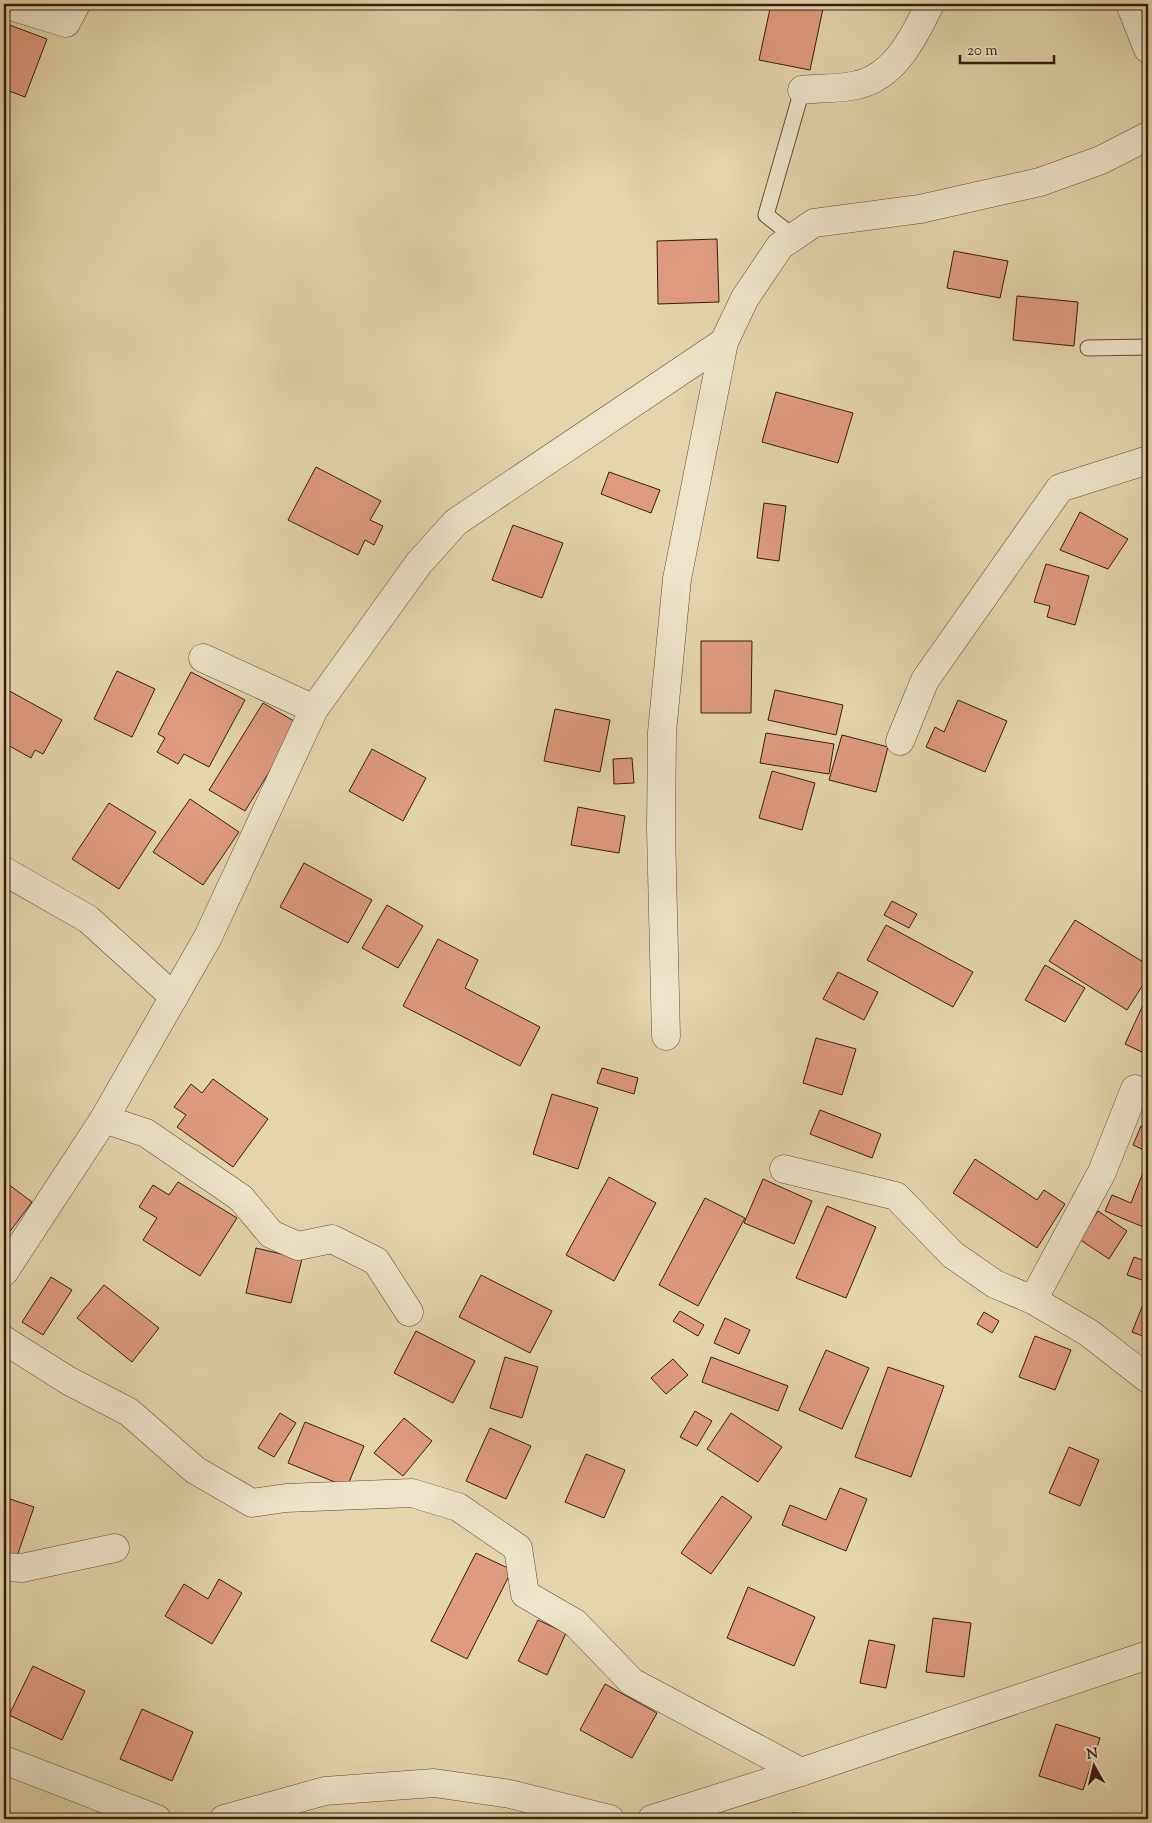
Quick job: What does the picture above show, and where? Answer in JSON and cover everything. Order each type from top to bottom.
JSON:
[{"type":"street","points":[[4,4],[66,23],[76,4]]},
{"type":"street","points":[[802,90],[858,85],[888,70],[916,34],[930,4]]},
{"type":"street","points":[[1130,4],[1148,49]]},
{"type":"street","points":[[666,1036],[660,830],[662,732],[676,579],[724,342],[746,298],[780,246],[814,223],[920,209],[1040,182],[1101,160],[1148,136]]},
{"type":"street","points":[[4,1272],[104,1119],[208,937],[314,709],[419,562],[456,522],[724,342]]},
{"type":"street","points":[[900,742],[925,680],[1060,488],[1148,460]]},
{"type":"street","points":[[203,658],[314,709]]},
{"type":"street","points":[[4,871],[88,919],[174,997]]},
{"type":"street","points":[[1033,1300],[1102,1172],[1135,1089]]},
{"type":"street","points":[[104,1119],[146,1133],[234,1192],[271,1234],[298,1246],[332,1239],[376,1261],[409,1312]]},
{"type":"street","points":[[784,1169],[896,1196],[953,1255],[995,1284],[1033,1300],[1089,1333],[1148,1379]]},
{"type":"street","points":[[4,1340],[69,1380],[129,1412],[195,1470],[252,1503],[286,1498],[412,1493],[458,1507],[518,1548],[525,1594],[575,1623],[632,1682],[801,1772]]},
{"type":"street","points":[[4,1567],[22,1568],[115,1548]]},
{"type":"street","points":[[652,1819],[801,1772],[1148,1655]]},
{"type":"street","points":[[4,1760],[157,1819]]},
{"type":"street","points":[[224,1819],[325,1791],[434,1783],[510,1794],[610,1819]]},
{"type":"lane","points":[[794,237],[766,214],[802,90]]},
{"type":"lane","points":[[1088,348],[1148,347]]},
{"type":"building","points":[[771,4],[824,4],[810,70],[759,60]]},
{"type":"building","points":[[4,23],[47,39],[25,97],[4,89]]},
{"type":"building","points":[[717,239],[719,302],[658,304],[657,241]]},
{"type":"building","points":[[954,251],[1008,261],[1000,298],[947,288]]},
{"type":"building","points":[[1017,296],[1078,302],[1074,346],[1013,340]]},
{"type":"building","points":[[776,392],[853,413],[838,463],[762,442]]},
{"type":"building","points":[[316,467],[381,501],[370,520],[383,526],[374,545],[365,540],[358,555],[288,520]]},
{"type":"building","points":[[609,472],[660,490],[651,513],[601,494]]},
{"type":"building","points":[[764,503],[786,506],[779,561],[757,558]]},
{"type":"building","points":[[1080,512],[1128,539],[1108,569],[1060,550]]},
{"type":"building","points":[[513,525],[563,543],[542,598],[492,580]]},
{"type":"building","points":[[1046,564],[1089,576],[1075,625],[1047,617],[1050,606],[1034,602]]},
{"type":"building","points":[[701,641],[752,641],[751,713],[701,713]]},
{"type":"building","points":[[117,671],[155,689],[132,737],[94,719]]},
{"type":"building","points":[[191,672],[245,700],[209,767],[184,754],[178,764],[157,752],[165,738],[158,734]]},
{"type":"building","points":[[4,688],[62,720],[43,754],[35,750],[31,758],[4,743]]},
{"type":"building","points":[[775,690],[843,705],[836,735],[768,720]]},
{"type":"building","points":[[958,700],[1007,721],[985,772],[926,747],[935,727],[944,732]]},
{"type":"building","points":[[263,703],[299,724],[245,811],[209,790]]},
{"type":"building","points":[[555,709],[610,720],[600,772],[544,761]]},
{"type":"building","points":[[766,733],[834,744],[829,774],[760,763]]},
{"type":"building","points":[[842,735],[888,747],[876,792],[829,780]]},
{"type":"building","points":[[372,749],[426,778],[403,821],[349,791]]},
{"type":"building","points":[[632,758],[634,783],[614,784],[613,759]]},
{"type":"building","points":[[772,771],[815,783],[802,830],[759,818]]},
{"type":"building","points":[[190,799],[239,832],[203,885],[153,852]]},
{"type":"building","points":[[109,803],[156,832],[119,889],[72,859]]},
{"type":"building","points":[[578,807],[625,816],[619,853],[571,845]]},
{"type":"building","points":[[304,863],[372,900],[348,943],[280,907]]},
{"type":"building","points":[[892,901],[917,914],[909,928],[884,915]]},
{"type":"building","points":[[387,905],[423,926],[398,968],[362,948]]},
{"type":"building","points":[[1075,920],[1148,965],[1148,977],[1127,1010],[1049,961]]},
{"type":"building","points":[[886,925],[973,972],[953,1007],[867,960]]},
{"type":"building","points":[[438,939],[478,960],[465,988],[540,1027],[520,1066],[403,1006]]},
{"type":"building","points":[[1045,965],[1085,988],[1065,1022],[1025,1000]]},
{"type":"building","points":[[838,972],[878,992],[864,1020],[823,999]]},
{"type":"building","points":[[1143,1005],[1148,1008],[1148,1055],[1125,1044]]},
{"type":"building","points":[[816,1038],[856,1049],[842,1095],[803,1083]]},
{"type":"building","points":[[602,1068],[638,1078],[634,1094],[597,1083]]},
{"type":"building","points":[[213,1079],[268,1119],[233,1167],[177,1127],[186,1115],[174,1107],[191,1084],[202,1093]]},
{"type":"building","points":[[552,1094],[598,1108],[578,1169],[533,1154]]},
{"type":"building","points":[[820,1110],[881,1134],[872,1158],[810,1134]]},
{"type":"building","points":[[1141,1126],[1148,1129],[1148,1152],[1133,1145]]},
{"type":"building","points":[[975,1159],[1037,1200],[1044,1190],[1065,1204],[1037,1248],[953,1193]]},
{"type":"building","points":[[1148,1160],[1148,1229],[1105,1211],[1112,1195],[1131,1203]]},
{"type":"building","points":[[609,1177],[656,1203],[614,1281],[566,1255]]},
{"type":"building","points":[[763,1179],[812,1201],[794,1244],[744,1223]]},
{"type":"building","points":[[4,1181],[32,1202],[8,1234],[4,1231]]},
{"type":"building","points":[[178,1182],[237,1218],[200,1276],[143,1240],[157,1218],[139,1207],[153,1185],[169,1195]]},
{"type":"building","points":[[705,1198],[745,1218],[698,1306],[659,1285]]},
{"type":"building","points":[[827,1206],[876,1227],[846,1298],[796,1278]]},
{"type":"building","points":[[1098,1211],[1127,1231],[1109,1259],[1079,1239]]},
{"type":"building","points":[[256,1248],[302,1259],[291,1303],[246,1293]]},
{"type":"building","points":[[1134,1257],[1148,1262],[1148,1273],[1145,1281],[1127,1275]]},
{"type":"building","points":[[481,1275],[552,1311],[530,1353],[459,1317]]},
{"type":"building","points":[[51,1277],[72,1290],[43,1335],[22,1322]]},
{"type":"building","points":[[104,1285],[159,1328],[132,1362],[77,1318]]},
{"type":"building","points":[[1144,1302],[1148,1304],[1148,1338],[1132,1332]]},
{"type":"building","points":[[680,1311],[704,1325],[698,1336],[673,1321]]},
{"type":"building","points":[[984,1312],[999,1321],[992,1333],[977,1324]]},
{"type":"building","points":[[725,1318],[750,1330],[739,1354],[714,1343]]},
{"type":"building","points":[[416,1331],[475,1361],[453,1403],[394,1373]]},
{"type":"building","points":[[1035,1336],[1071,1350],[1055,1390],[1019,1377]]},
{"type":"building","points":[[826,1350],[869,1368],[842,1429],[799,1410]]},
{"type":"building","points":[[505,1357],[538,1367],[522,1418],[490,1408]]},
{"type":"building","points":[[711,1357],[788,1386],[778,1411],[702,1382]]},
{"type":"building","points":[[673,1359],[688,1375],[666,1394],[651,1378]]},
{"type":"building","points":[[888,1367],[944,1386],[911,1477],[855,1457]]},
{"type":"building","points":[[695,1411],[712,1421],[697,1446],[680,1437]]},
{"type":"building","points":[[280,1413],[296,1423],[274,1457],[258,1448]]},
{"type":"building","points":[[731,1413],[782,1447],[758,1482],[707,1449]]},
{"type":"building","points":[[404,1418],[432,1441],[403,1476],[374,1453]]},
{"type":"building","points":[[305,1422],[364,1446],[347,1487],[288,1463]]},
{"type":"building","points":[[490,1428],[531,1446],[506,1499],[466,1481]]},
{"type":"building","points":[[1069,1447],[1099,1460],[1080,1506],[1049,1493]]},
{"type":"building","points":[[586,1454],[625,1470],[604,1518],[565,1502]]},
{"type":"building","points":[[840,1488],[867,1499],[846,1551],[782,1525],[790,1505],[826,1520]]},
{"type":"building","points":[[722,1496],[752,1517],[711,1574],[681,1553]]},
{"type":"building","points":[[4,1497],[34,1507],[15,1562],[4,1558]]},
{"type":"building","points":[[476,1553],[512,1570],[467,1659],[431,1641]]},
{"type":"building","points":[[219,1579],[242,1593],[212,1644],[165,1616],[184,1584],[208,1599]]},
{"type":"building","points":[[748,1587],[815,1617],[794,1666],[727,1638]]},
{"type":"building","points":[[933,1618],[971,1623],[964,1677],[926,1672]]},
{"type":"building","points":[[538,1620],[566,1633],[547,1675],[518,1661]]},
{"type":"building","points":[[869,1640],[895,1645],[886,1688],[860,1683]]},
{"type":"building","points":[[33,1666],[85,1691],[62,1740],[9,1715]]},
{"type":"building","points":[[605,1684],[657,1713],[632,1758],[580,1730]]},
{"type":"building","points":[[142,1709],[193,1732],[172,1781],[120,1759]]},
{"type":"building","points":[[1056,1724],[1100,1738],[1083,1790],[1039,1776]]},
{"type":"building","points":[[792,1813],[844,1815],[844,1819],[791,1819]]}]
